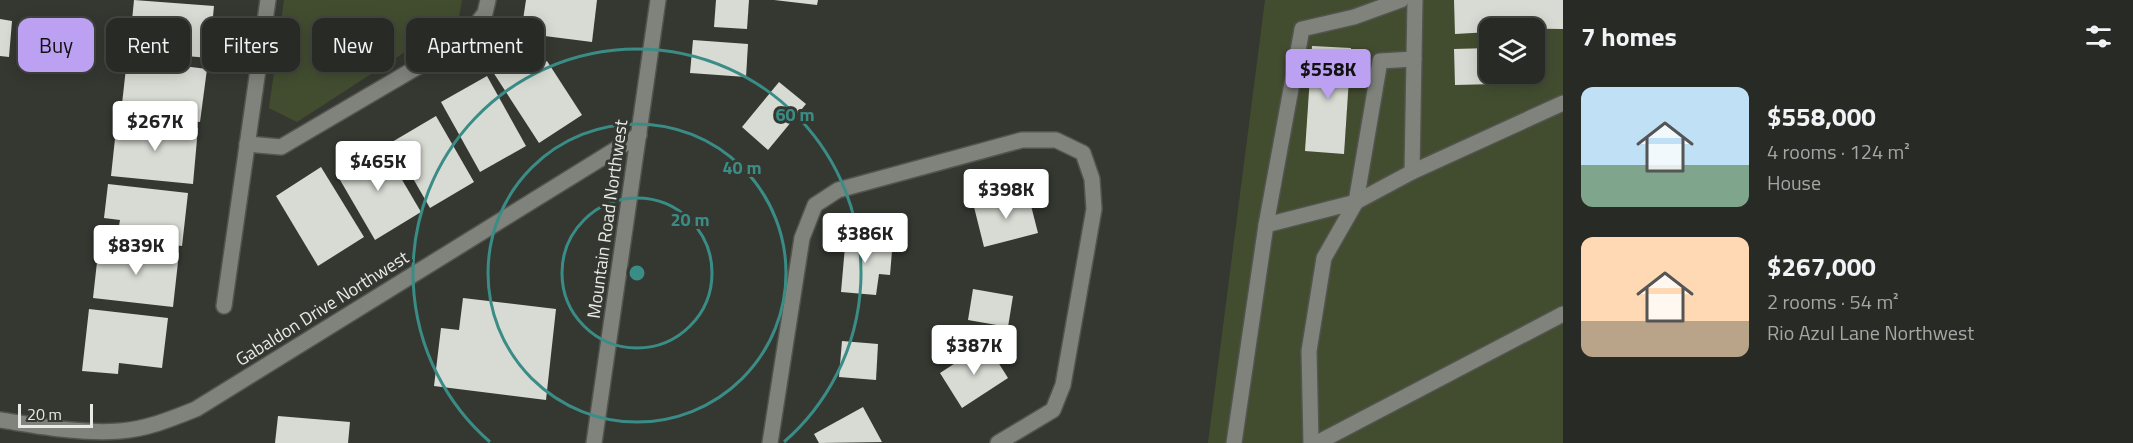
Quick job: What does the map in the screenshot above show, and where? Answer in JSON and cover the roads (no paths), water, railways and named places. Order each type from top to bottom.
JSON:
[{"type":"street","points":[[224,306],[268,0]]},
{"type":"street","points":[[247,144],[281,147],[465,39],[485,13],[488,0]]},
{"type":"street","name":"Mountain Road Northwest","points":[[594,443],[658,0]]},
{"type":"street","points":[[1234,443],[1266,225],[1302,29],[1354,17],[1401,0]]},
{"type":"street","points":[[1412,172],[1415,0]]},
{"type":"street","points":[[1311,443],[1309,351],[1324,258],[1356,202],[1380,62],[1414,59]]},
{"type":"street","points":[[1266,225],[1356,202],[1412,172],[1563,103]]},
{"type":"street","name":"Gabaldon Drive Northwest","points":[[0,420],[76,431],[121,431],[158,424],[196,409],[639,135]]},
{"type":"street","points":[[770,443],[802,238],[815,205],[838,190],[1022,140],[1056,140],[1083,153],[1092,179],[1094,208],[1063,385],[1053,410],[998,443]]},
{"type":"street","points":[[1317,443],[1563,314]]}]
